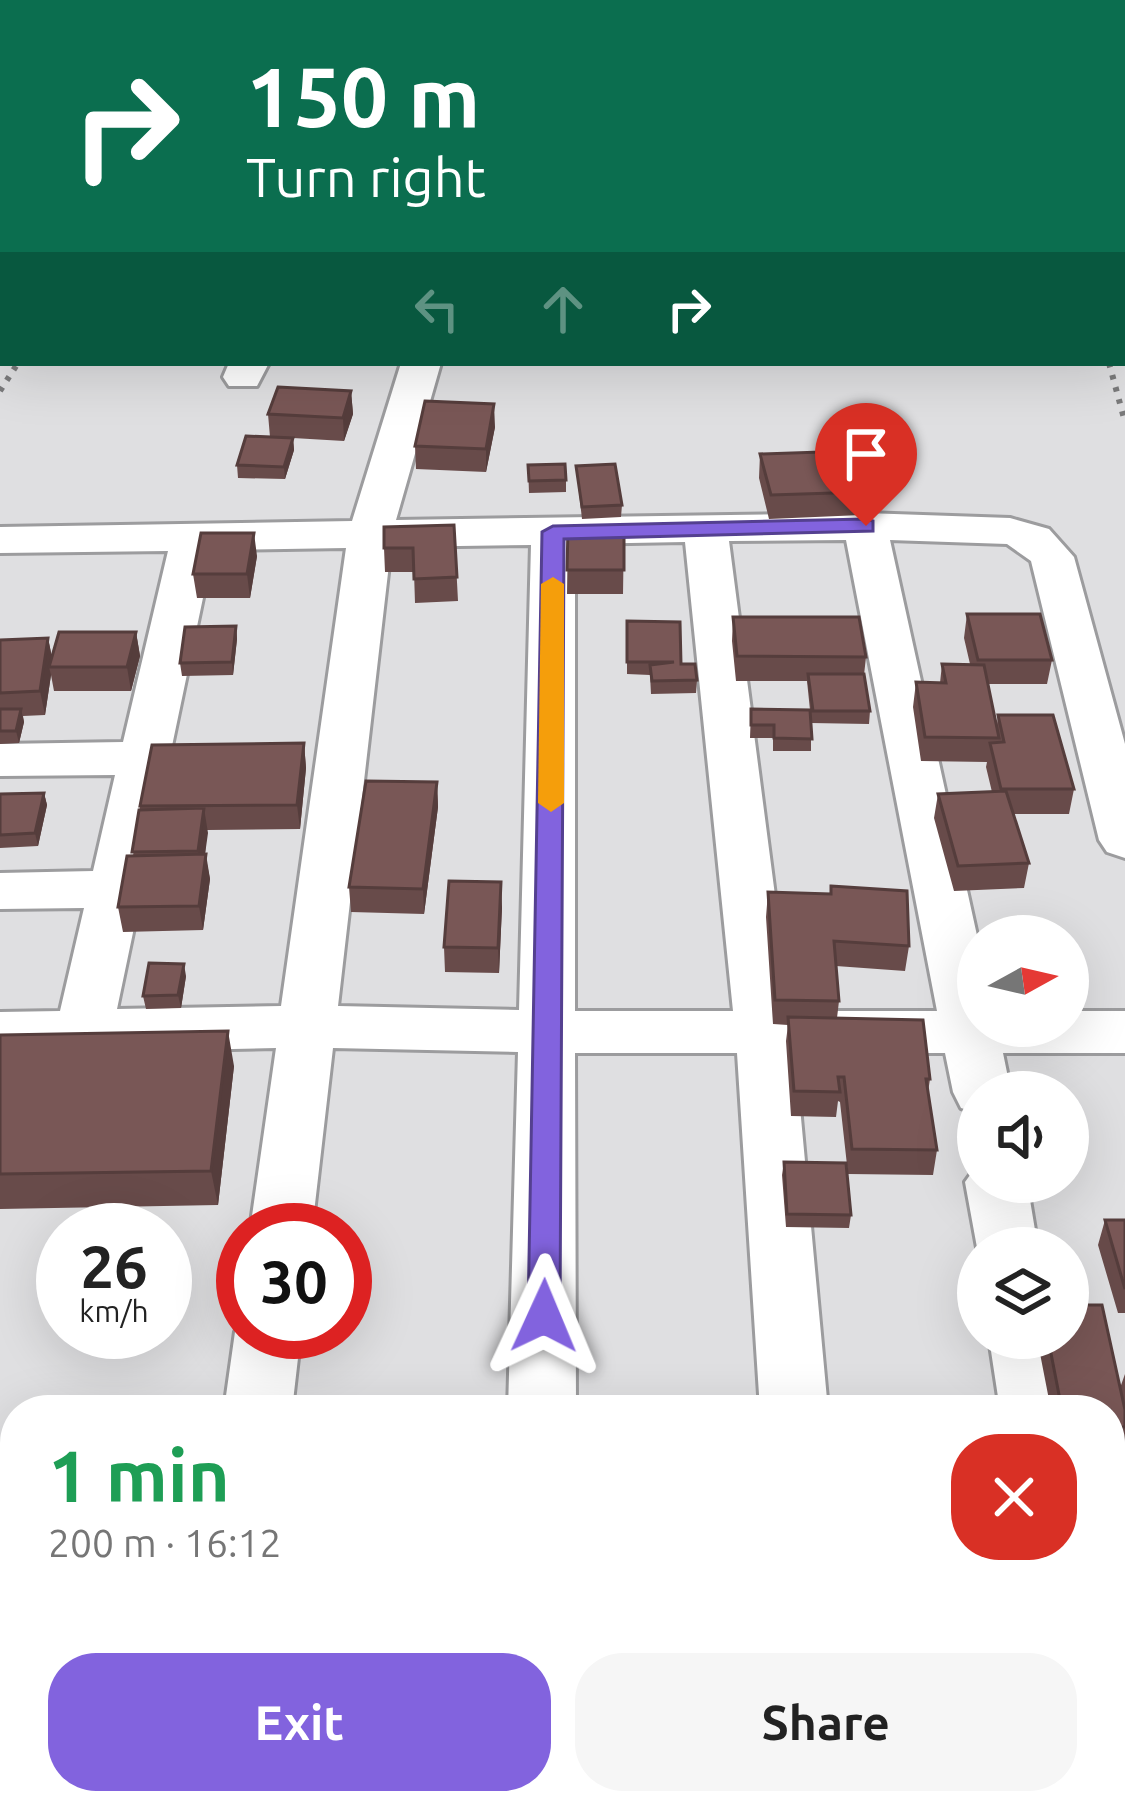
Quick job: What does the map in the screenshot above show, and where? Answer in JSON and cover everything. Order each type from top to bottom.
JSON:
[{"type":"street","points":[[284,1203],[370,535],[420,366]]},
{"type":"street","points":[[866,526],[957,962]]},
{"type":"street","points":[[0,540],[866,526],[1010,531],[1033,538],[1052,557],[1125,840]]},
{"type":"street","points":[[542,1395],[553,532]]},
{"type":"street","points":[[706,532],[764,1033],[793,1395]]},
{"type":"street","points":[[84,1031],[142,758],[149,647],[193,538]]},
{"type":"street","points":[[0,760],[142,758]]},
{"type":"street","points":[[0,891],[112,890]]},
{"type":"street","points":[[0,1033],[307,1026],[957,1034]]},
{"type":"street","points":[[1089,1032],[1125,1032]]},
{"type":"street","points":[[260,1395],[265,1359]]},
{"type":"street","points":[[1026,1359],[1032,1395]]},
{"type":"path","points":[[0,392],[16,366]]},
{"type":"path","points":[[1110,366],[1125,422]]},
{"type":"building","points":[[278,387],[351,391],[343,418],[268,414]]},
{"type":"building","points":[[425,401],[494,404],[486,449],[415,446]]},
{"type":"building","points":[[246,436],[293,438],[284,467],[237,465]]},
{"type":"building","points":[[851,451],[864,492],[771,495],[760,454]]},
{"type":"building","points":[[565,464],[566,480],[529,481],[528,465]]},
{"type":"building","points":[[615,464],[622,505],[582,507],[576,466]]},
{"type":"building","points":[[454,525],[457,577],[414,579],[413,548],[384,548],[384,527]]},
{"type":"building","points":[[568,528],[624,528],[624,570],[567,570]]},
{"type":"building","points":[[201,533],[254,533],[247,574],[193,574]]},
{"type":"building","points":[[967,614],[1040,614],[1052,660],[978,660]]},
{"type":"building","points":[[733,617],[859,617],[866,657],[737,656]]},
{"type":"building","points":[[627,621],[680,622],[681,664],[695,664],[697,680],[652,681],[650,665],[674,662],[627,662]]},
{"type":"building","points":[[236,626],[232,662],[180,663],[185,627]]},
{"type":"building","points":[[59,632],[136,632],[127,667],[49,667]]},
{"type":"building","points":[[48,638],[40,691],[0,693],[0,640]]},
{"type":"building","points":[[942,664],[984,665],[999,738],[925,737],[916,682],[946,683]]},
{"type":"building","points":[[808,674],[864,674],[870,711],[813,711]]},
{"type":"building","points":[[0,709],[21,709],[16,731],[0,731]]},
{"type":"building","points":[[751,709],[810,710],[812,739],[774,738],[774,725],[751,725]]},
{"type":"building","points":[[998,715],[1053,715],[1074,789],[1001,789],[990,743],[1004,742]]},
{"type":"building","points":[[304,743],[297,805],[140,806],[152,745]]},
{"type":"building","points":[[366,781],[437,782],[423,889],[349,887]]},
{"type":"building","points":[[1006,791],[1029,863],[958,866],[938,794]]},
{"type":"building","points":[[44,793],[35,833],[0,835],[0,794]]},
{"type":"building","points":[[204,808],[198,851],[132,852],[139,810]]},
{"type":"building","points":[[206,854],[199,906],[118,907],[127,856]]},
{"type":"building","points":[[449,881],[501,882],[498,948],[444,947]]},
{"type":"building","points":[[831,886],[907,891],[909,946],[834,941],[839,1001],[775,1000],[768,892],[831,894]]},
{"type":"building","points":[[149,963],[184,964],[178,995],[143,996]]},
{"type":"building","points":[[788,1017],[923,1020],[937,1150],[852,1149],[844,1077],[838,1077],[840,1092],[794,1091]]},
{"type":"building","points":[[228,1031],[211,1171],[0,1174],[0,1035]]},
{"type":"building","points":[[784,1162],[846,1163],[851,1215],[787,1214]]},
{"type":"building","points":[[1105,1220],[1125,1220],[1125,1289]]},
{"type":"building","points":[[1089,1305],[1102,1305],[1122,1395],[1059,1395],[1052,1359],[1089,1359]]},
{"type":"slow traffic","points":[[551,803],[553,584]]},
{"type":"route","points":[[544,1316],[553,532],[866,526]]}]
